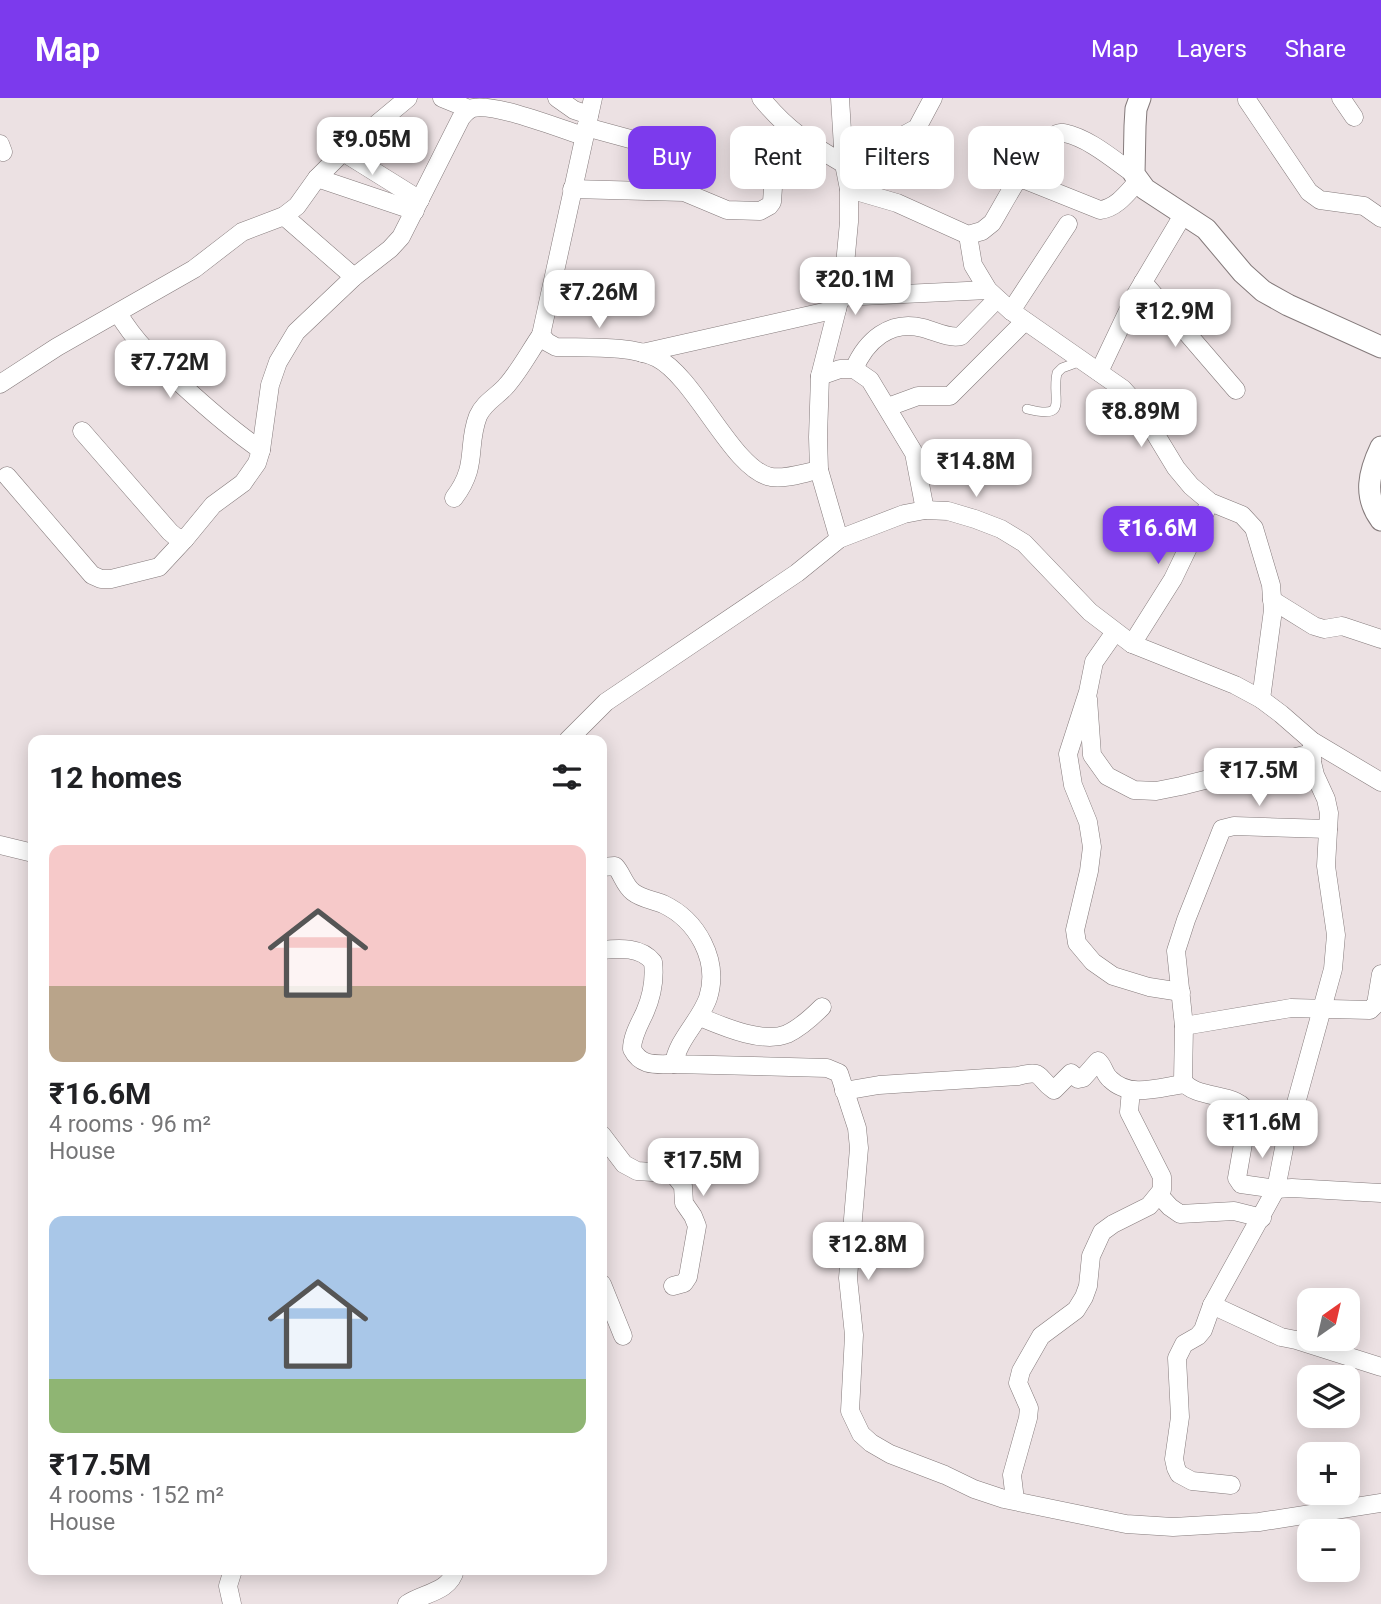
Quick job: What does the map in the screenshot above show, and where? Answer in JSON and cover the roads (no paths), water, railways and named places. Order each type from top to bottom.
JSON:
[{"type":"street","points":[[0,384],[57,347],[194,270],[242,232],[284,216],[297,206],[317,178],[343,152],[408,98]]},
{"type":"street","points":[[445,98],[588,119],[628,134]]},
{"type":"street","points":[[557,98],[588,119]]},
{"type":"street","points":[[761,98],[785,126]]},
{"type":"street","points":[[839,98],[841,126]]},
{"type":"street","points":[[918,126],[933,98]]},
{"type":"street","points":[[1340,98],[1354,117]]},
{"type":"street","points":[[1047,189],[1100,211],[1116,204],[1137,177],[1137,100]]},
{"type":"street","points":[[1247,100],[1309,192],[1320,200],[1364,205],[1381,218]]},
{"type":"street","points":[[7,476],[92,575],[111,579],[159,567],[213,505],[243,483],[257,463],[270,385],[278,362],[296,332],[401,237],[461,118],[479,104]]},
{"type":"street","points":[[454,498],[462,488],[471,466],[479,414],[509,383],[541,335],[588,119]]},
{"type":"street","points":[[1064,133],[1075,136],[1137,177],[1145,189],[1206,229],[1243,273],[1263,291],[1381,347]]},
{"type":"street","points":[[343,152],[418,206]]},
{"type":"street","points":[[317,178],[418,206]]},
{"type":"street","points":[[572,188],[684,192],[727,210],[760,211],[772,202],[773,189]]},
{"type":"street","points":[[839,539],[819,470],[820,376],[845,267],[849,189],[897,204],[968,235],[982,231],[992,223],[1013,189]]},
{"type":"street","points":[[1099,372],[1143,282],[1184,215]]},
{"type":"street","points":[[284,216],[354,277]]},
{"type":"street","points":[[888,407],[918,396],[950,396],[956,392],[1018,316],[1068,224]]},
{"type":"street","points":[[968,235],[973,265],[993,294],[1018,316],[1123,389],[1139,407],[1176,468],[1210,502],[1242,515],[1254,528],[1271,584],[1272,600],[1271,633],[1261,699]]},
{"type":"street","points":[[1143,282],[1236,390]]},
{"type":"street","points":[[642,353],[838,303],[993,294]]},
{"type":"street","points":[[854,369],[866,345],[887,332],[907,326],[954,338],[961,336],[993,294]]},
{"type":"street","points":[[118,313],[156,363],[230,429],[261,450]]},
{"type":"street","points":[[541,335],[556,346],[642,353],[658,359],[674,371],[754,468],[769,477],[787,477],[819,470]]},
{"type":"street","points":[[820,376],[840,369],[854,369],[870,380],[914,453],[925,510]]},
{"type":"street","points":[[82,430],[170,532],[185,539]]},
{"type":"street","points":[[1381,447],[1369,477],[1369,494],[1381,520]]},
{"type":"street","points":[[1132,644],[1173,579],[1210,502]]},
{"type":"street","points":[[573,735],[606,702],[797,573],[839,539],[904,514],[925,510],[948,511],[1001,529],[1024,543],[1070,593],[1132,644],[1236,685],[1282,714],[1312,747],[1381,782]]},
{"type":"street","points":[[1272,600],[1314,626],[1324,629],[1342,626],[1381,639]]},
{"type":"street","points":[[1115,632],[1094,662],[1088,692],[1068,754],[1073,785],[1088,822],[1092,847],[1075,930],[1077,943],[1093,962],[1113,976],[1149,987],[1181,992]]},
{"type":"street","points":[[1088,692],[1092,755],[1107,776],[1134,790],[1145,792],[1181,786],[1312,747]]},
{"type":"street","points":[[1231,1485],[1200,1483],[1179,1474],[1174,1459],[1180,1417],[1177,1358],[1184,1344],[1203,1330],[1212,1305],[1276,1189],[1285,1143],[1333,969],[1336,935],[1326,866],[1326,799],[1315,775],[1312,747]]},
{"type":"street","points":[[1328,829],[1234,826],[1222,829],[1176,951],[1184,1027],[1182,1081],[1190,1089],[1238,1102],[1246,1109],[1248,1115],[1237,1178],[1245,1185],[1276,1189],[1381,1193]]},
{"type":"street","points":[[0,845],[28,852]]},
{"type":"street","points":[[607,866],[616,866],[630,890],[679,913],[697,931],[705,945],[710,970],[709,995],[700,1017],[675,1054],[674,1064]]},
{"type":"street","points":[[607,950],[643,953],[653,962],[653,986],[634,1035],[632,1049],[639,1059],[651,1065],[827,1068],[839,1073],[857,1128],[859,1148],[848,1278],[854,1335],[850,1411],[861,1434],[890,1454],[974,1489],[1126,1524],[1173,1527],[1259,1522],[1381,1503]]},
{"type":"street","points":[[1184,1027],[1274,1010],[1370,1010],[1376,1004],[1381,974]]},
{"type":"street","points":[[700,1017],[756,1036],[785,1035],[806,1022],[822,1007]]},
{"type":"street","points":[[844,1091],[1018,1076],[1033,1072],[1042,1076],[1054,1090],[1071,1073],[1079,1080],[1083,1079],[1098,1061],[1110,1080],[1131,1090],[1184,1084]]},
{"type":"street","points":[[1015,1500],[1012,1475],[1028,1418],[1027,1402],[1018,1383],[1021,1371],[1041,1336],[1076,1310],[1084,1297],[1091,1256],[1102,1232],[1149,1206],[1162,1190],[1163,1177],[1129,1112],[1131,1090]]},
{"type":"street","points":[[607,1142],[624,1164],[637,1171],[668,1173],[675,1176],[683,1186],[684,1203],[693,1216],[696,1232],[688,1277],[684,1283],[673,1286]]},
{"type":"street","points":[[1159,1195],[1180,1213],[1234,1211],[1262,1218]]},
{"type":"street","points":[[607,1296],[623,1336]]},
{"type":"street","points":[[1212,1305],[1281,1337],[1381,1367]]},
{"type":"street","points":[[231,1575],[228,1586],[232,1604]]},
{"type":"street","points":[[407,1604],[421,1595],[440,1589],[454,1575]]},
{"type":"lane","points":[[1027,409],[1045,414],[1051,412],[1056,407],[1057,373],[1062,368],[1082,360]]}]
